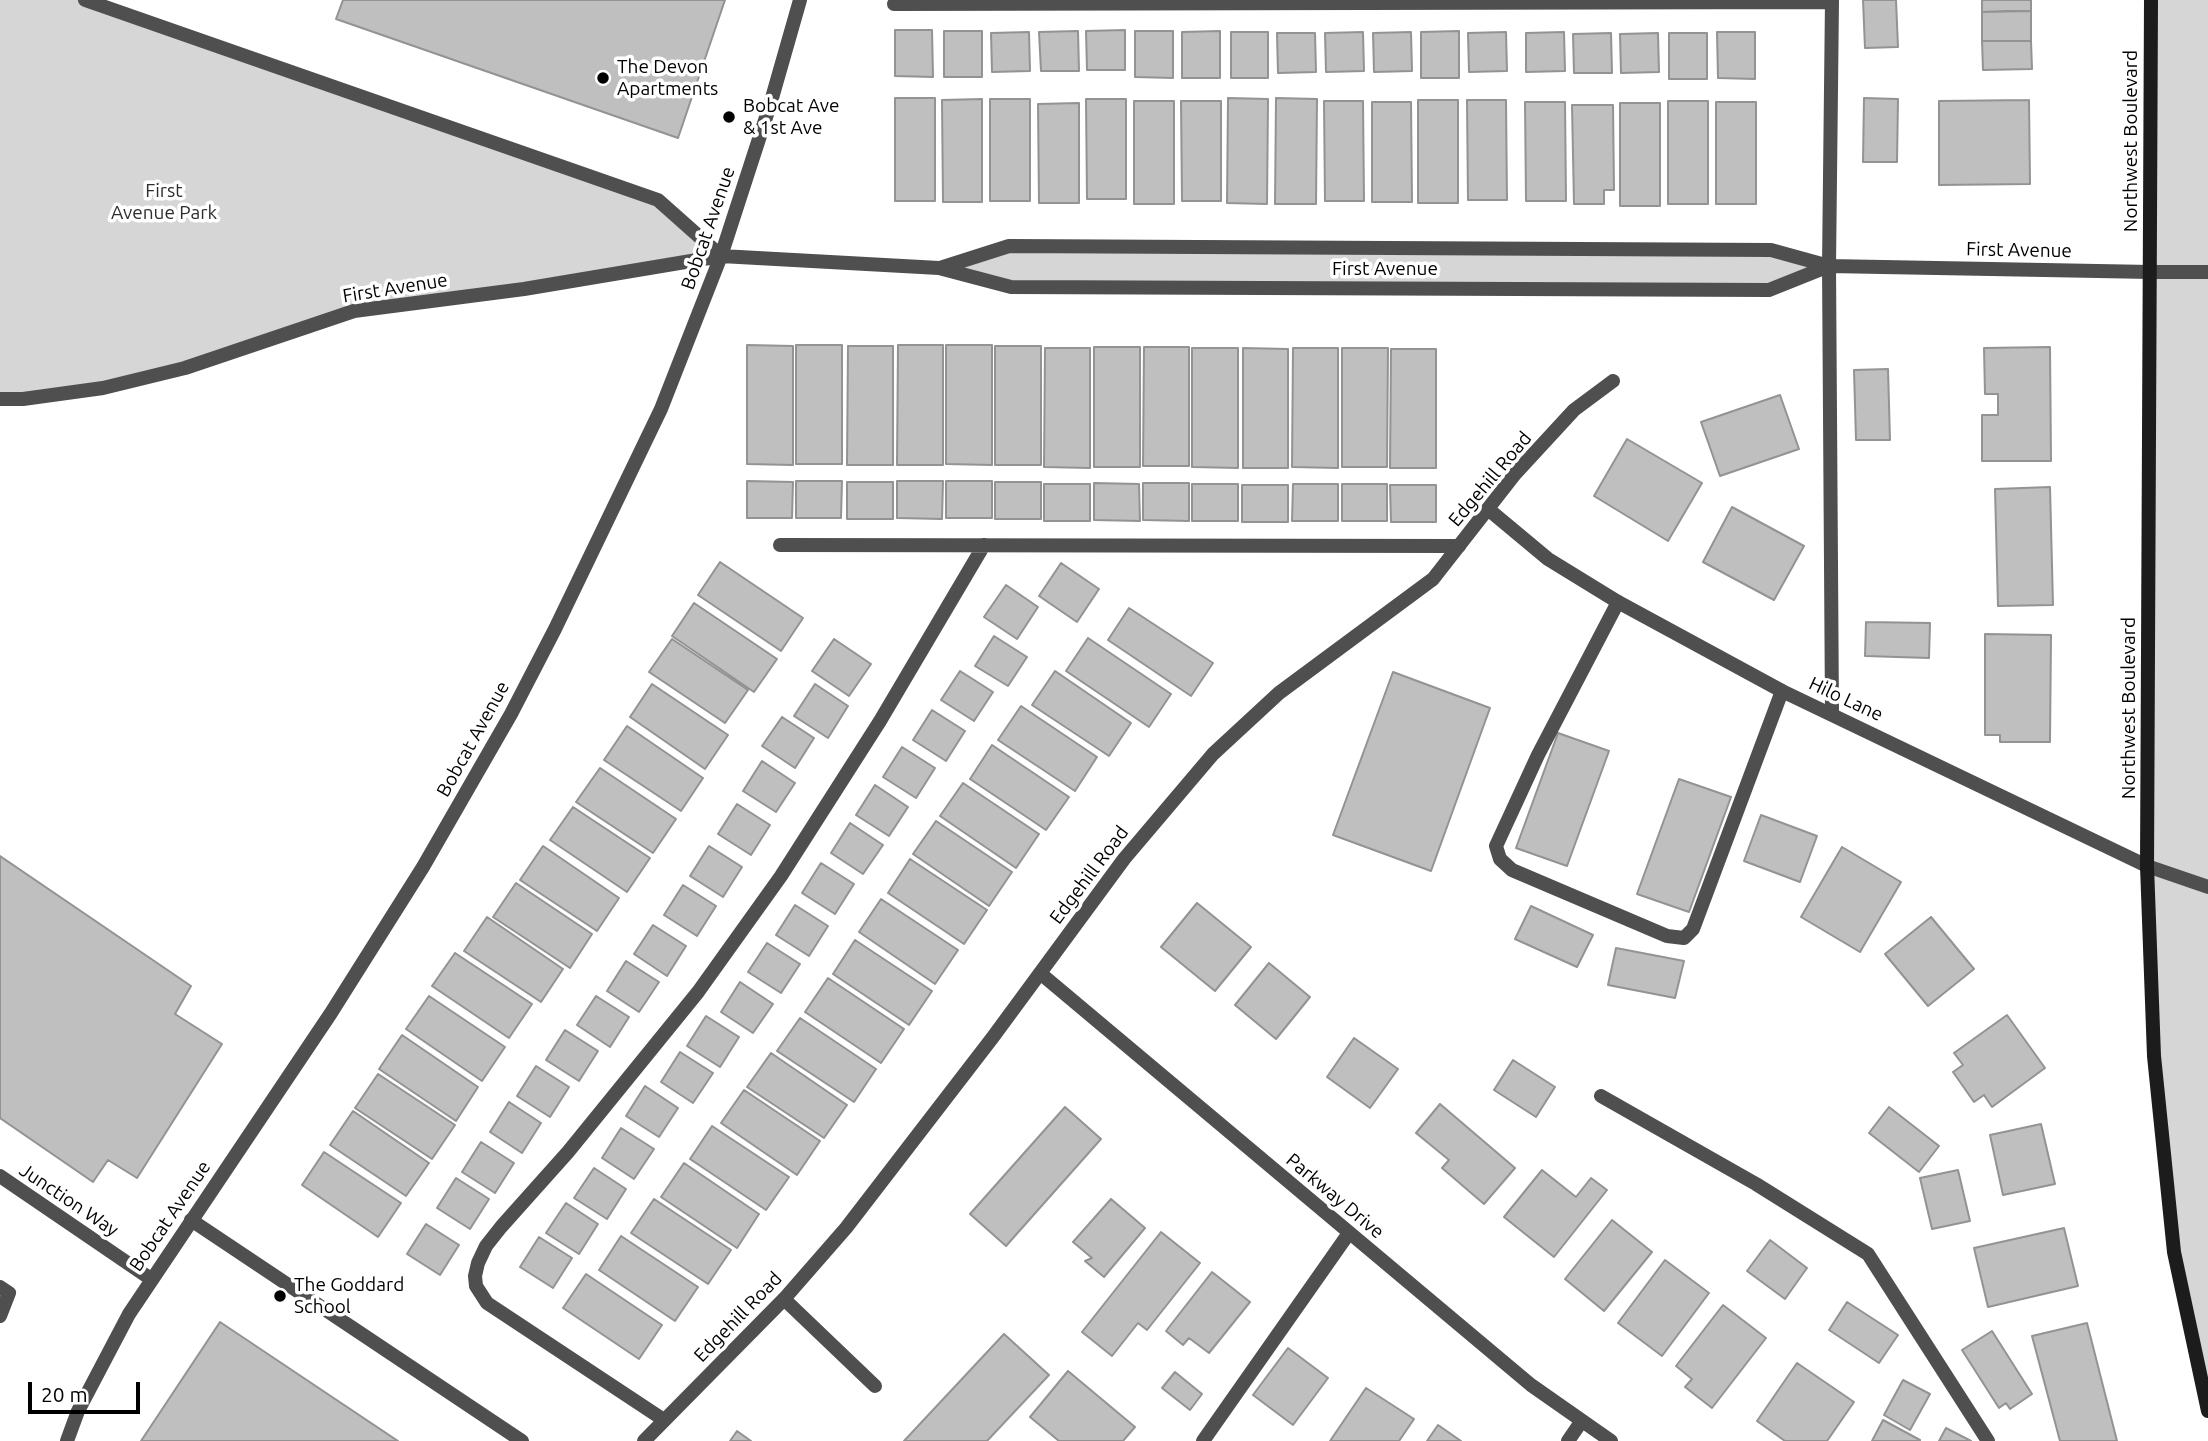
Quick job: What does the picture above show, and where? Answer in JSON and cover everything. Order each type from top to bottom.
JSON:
[{"type":"main road","name":"Northwest Boulevard","points":[[2151,0],[2147,866],[2154,1056],[2174,1252],[2208,1411]]},
{"type":"street","points":[[85,0],[658,200],[721,256]]},
{"type":"street","name":"Bobcat Avenue","points":[[67,1441],[78,1411],[129,1314],[338,1002],[423,867],[512,714],[661,409],[721,256],[770,105],[800,0]]},
{"type":"street","points":[[894,4],[1832,1],[1829,266],[1832,713]]},
{"type":"street","name":"First Avenue","points":[[939,268],[1009,246],[1771,250],[1829,266],[2208,272]]},
{"type":"street","name":"First Avenue","points":[[0,399],[23,399],[103,388],[185,368],[354,311],[524,289],[721,256],[939,268],[1011,287],[1769,290],[1829,266]]},
{"type":"street","name":"Edgehill Road","points":[[644,1441],[784,1299],[846,1228],[993,1037],[1124,859],[1213,754],[1279,693],[1433,579],[1515,474],[1574,410],[1613,381]]},
{"type":"street","name":"Hilo Lane","points":[[1488,509],[1548,559],[1618,602],[1782,691],[2147,866],[2208,887]]},
{"type":"street","points":[[780,545],[1459,546]]},
{"type":"street","points":[[664,1420],[487,1303],[477,1286],[475,1276],[478,1263],[486,1246],[501,1227],[568,1152],[698,992],[773,887],[880,721],[984,545]]},
{"type":"street","points":[[1618,602],[1538,755],[1496,846],[1500,859],[1512,870],[1667,936],[1684,938],[1693,929],[1782,691]]},
{"type":"street","name":"Parkway Drive","points":[[1040,973],[1531,1385],[1611,1441]]},
{"type":"street","points":[[1601,1096],[1756,1184],[1868,1254],[1988,1441]]},
{"type":"street","name":"Junction Way","points":[[0,1176],[151,1279]]},
{"type":"street","points":[[191,1220],[522,1441]]},
{"type":"street","points":[[1203,1441],[1349,1233]]},
{"type":"street","points":[[0,1287],[9,1293],[0,1316]]},
{"type":"street","points":[[784,1299],[875,1386]]},
{"type":"street","points":[[1568,1441],[1581,1422]]},
{"type":"green space","name":"First Avenue Park","points":[[0,0],[85,0],[658,200],[721,256],[354,311],[185,368],[0,399]]},
{"type":"green space","points":[[2151,0],[2208,0],[2208,1411],[2174,1252],[2154,1056]]},
{"type":"green space","points":[[1009,246],[1771,250],[1829,266],[1769,290],[1011,287],[939,268]]},
{"type":"building","name":"The Devon Apartments","points":[[343,0],[725,0],[678,138],[336,19]]},
{"type":"building","points":[[1863,0],[1896,0],[1898,47],[1865,48]]},
{"type":"building","points":[[1982,0],[2031,0],[2031,11],[1982,12]]},
{"type":"building","points":[[2031,11],[2031,41],[1982,41],[1982,12]]},
{"type":"building","points":[[895,30],[932,30],[933,77],[895,76]]},
{"type":"building","points":[[1125,30],[1125,70],[1087,70],[1086,31]]},
{"type":"building","points":[[944,31],[982,31],[982,77],[944,77]]},
{"type":"building","points":[[1078,31],[1079,71],[1041,71],[1039,32]]},
{"type":"building","points":[[1135,31],[1173,31],[1173,78],[1135,77]]},
{"type":"building","points":[[1220,31],[1220,78],[1182,78],[1182,32]]},
{"type":"building","points":[[1459,31],[1459,78],[1421,78],[1421,32]]},
{"type":"building","points":[[1029,32],[1030,71],[992,72],[991,33]]},
{"type":"building","points":[[1231,32],[1268,32],[1268,78],[1231,78]]},
{"type":"building","points":[[1363,32],[1364,71],[1326,72],[1325,33]]},
{"type":"building","points":[[1411,32],[1412,71],[1374,72],[1373,33]]},
{"type":"building","points":[[1506,32],[1507,71],[1469,72],[1468,33]]},
{"type":"building","points":[[1564,32],[1565,71],[1526,72],[1526,33]]},
{"type":"building","points":[[1717,32],[1755,32],[1755,79],[1718,78]]},
{"type":"building","points":[[1277,33],[1315,33],[1316,72],[1278,73]]},
{"type":"building","points":[[1611,33],[1612,73],[1574,73],[1573,34]]},
{"type":"building","points":[[1658,33],[1659,72],[1621,73],[1620,34]]},
{"type":"building","points":[[1669,33],[1707,33],[1707,79],[1669,79]]},
{"type":"building","points":[[1982,41],[2031,41],[2032,69],[1983,70]]},
{"type":"building","points":[[895,98],[935,98],[935,201],[895,201]]},
{"type":"building","points":[[1228,98],[1268,99],[1267,204],[1227,203]]},
{"type":"building","points":[[1276,98],[1317,99],[1316,204],[1275,204]]},
{"type":"building","points":[[1864,98],[1898,99],[1897,162],[1863,162]]},
{"type":"building","points":[[982,99],[982,202],[943,202],[942,100]]},
{"type":"building","points":[[990,99],[1030,99],[1030,201],[990,201]]},
{"type":"building","points":[[1086,99],[1126,99],[1126,199],[1087,199]]},
{"type":"building","points":[[1418,100],[1458,100],[1458,203],[1418,203]]},
{"type":"building","points":[[1467,100],[1506,100],[1507,200],[1468,200]]},
{"type":"building","points":[[2029,100],[2030,184],[1939,185],[1939,101]]},
{"type":"building","points":[[1134,101],[1174,101],[1174,204],[1134,204]]},
{"type":"building","points":[[1181,101],[1221,101],[1221,201],[1182,201]]},
{"type":"building","points":[[1324,101],[1363,101],[1364,201],[1325,201]]},
{"type":"building","points":[[1668,101],[1708,101],[1708,204],[1668,204]]},
{"type":"building","points":[[1372,102],[1411,102],[1412,202],[1372,202]]},
{"type":"building","points":[[1525,102],[1565,102],[1566,201],[1526,201]]},
{"type":"building","points":[[1716,102],[1756,102],[1756,204],[1716,204]]},
{"type":"building","points":[[1079,103],[1079,203],[1039,203],[1038,104]]},
{"type":"building","points":[[1620,103],[1660,103],[1660,206],[1620,206]]},
{"type":"building","points":[[1572,105],[1613,105],[1614,190],[1604,190],[1604,204],[1574,204]]},
{"type":"building","points":[[747,345],[793,346],[793,465],[747,464]]},
{"type":"building","points":[[796,345],[842,345],[842,464],[796,464]]},
{"type":"building","points":[[898,345],[943,345],[943,465],[897,465]]},
{"type":"building","points":[[946,345],[992,345],[992,465],[946,464]]},
{"type":"building","points":[[848,346],[893,346],[893,465],[847,465]]},
{"type":"building","points":[[995,346],[1041,346],[1041,465],[995,465]]},
{"type":"building","points":[[1094,347],[1140,347],[1140,467],[1094,467]]},
{"type":"building","points":[[1144,347],[1189,347],[1189,466],[1143,466]]},
{"type":"building","points":[[2050,347],[2051,461],[1982,461],[1982,415],[1998,415],[1998,394],[1985,394],[1984,348]]},
{"type":"building","points":[[1045,348],[1090,348],[1090,468],[1044,467]]},
{"type":"building","points":[[1192,348],[1238,348],[1238,468],[1192,467]]},
{"type":"building","points":[[1243,348],[1288,349],[1288,468],[1243,468]]},
{"type":"building","points":[[1293,348],[1338,348],[1338,468],[1292,467]]},
{"type":"building","points":[[1342,348],[1388,348],[1387,467],[1342,467]]},
{"type":"building","points":[[1391,349],[1436,349],[1436,468],[1390,468]]},
{"type":"building","points":[[1888,369],[1890,440],[1856,440],[1854,370]]},
{"type":"building","points":[[1780,395],[1799,449],[1720,476],[1701,422]]},
{"type":"building","points":[[1627,439],[1702,483],[1668,541],[1594,496]]},
{"type":"building","points":[[747,481],[793,482],[792,518],[747,518]]},
{"type":"building","points":[[796,481],[842,481],[841,518],[796,518]]},
{"type":"building","points":[[897,481],[943,481],[942,519],[897,518]]},
{"type":"building","points":[[946,481],[992,481],[992,518],[946,518]]},
{"type":"building","points":[[847,482],[893,482],[893,519],[847,519]]},
{"type":"building","points":[[995,482],[1041,482],[1041,519],[995,519]]},
{"type":"building","points":[[1094,483],[1139,484],[1140,521],[1094,520]]},
{"type":"building","points":[[1143,483],[1189,483],[1189,521],[1143,520]]},
{"type":"building","points":[[1044,484],[1090,484],[1090,521],[1044,521]]},
{"type":"building","points":[[1192,484],[1238,484],[1238,521],[1192,521]]},
{"type":"building","points":[[1293,484],[1338,484],[1338,521],[1292,521]]},
{"type":"building","points":[[1342,484],[1387,484],[1387,521],[1342,521]]},
{"type":"building","points":[[1242,485],[1288,485],[1288,522],[1242,522]]},
{"type":"building","points":[[1390,485],[1436,485],[1436,522],[1391,522]]},
{"type":"building","points":[[2050,487],[2053,605],[1998,606],[1995,489]]},
{"type":"building","points":[[1732,507],[1804,546],[1774,600],[1703,562]]},
{"type":"building","points":[[720,562],[803,618],[781,651],[698,595]]},
{"type":"building","points":[[1061,563],[1099,589],[1077,622],[1039,596]]},
{"type":"building","points":[[1006,585],[1038,607],[1017,639],[984,617]]},
{"type":"building","points":[[694,603],[777,659],[754,692],[672,636]]},
{"type":"building","points":[[1129,608],[1213,663],[1191,696],[1108,640]]},
{"type":"building","points":[[1866,622],[1930,623],[1929,658],[1865,656]]},
{"type":"building","points":[[1985,634],[2051,635],[2050,742],[2000,742],[2000,735],[1985,735]]},
{"type":"building","points":[[994,636],[1027,657],[1008,686],[975,666]]},
{"type":"building","points":[[1088,638],[1171,694],[1149,727],[1066,671]]},
{"type":"building","points":[[672,639],[748,690],[725,723],[649,672]]},
{"type":"building","points":[[834,639],[871,664],[849,696],[812,671]]},
{"type":"building","points":[[960,671],[993,692],[974,721],[941,700]]},
{"type":"building","points":[[1055,671],[1131,723],[1109,756],[1032,705]]},
{"type":"building","points":[[1393,672],[1490,708],[1431,871],[1333,835]]},
{"type":"building","points":[[652,684],[728,735],[705,769],[630,717]]},
{"type":"building","points":[[815,684],[848,706],[828,738],[794,716]]},
{"type":"building","points":[[1021,706],[1097,757],[1075,791],[998,740]]},
{"type":"building","points":[[932,710],[965,731],[946,761],[913,740]]},
{"type":"building","points":[[782,717],[814,738],[795,768],[762,746]]},
{"type":"building","points":[[627,726],[703,778],[681,811],[604,760]]},
{"type":"building","points":[[1558,733],[1609,751],[1567,866],[1516,848]]},
{"type":"building","points":[[992,745],[1069,797],[1046,830],[970,779]]},
{"type":"building","points":[[902,747],[935,768],[916,798],[883,777]]},
{"type":"building","points":[[762,761],[795,783],[776,812],[743,791]]},
{"type":"building","points":[[600,768],[676,819],[653,853],[576,802]]},
{"type":"building","points":[[1679,779],[1731,797],[1689,912],[1637,894]]},
{"type":"building","points":[[963,783],[1039,834],[1016,868],[940,816]]},
{"type":"building","points":[[875,785],[908,807],[889,836],[856,815]]},
{"type":"building","points":[[737,804],[770,825],[751,855],[718,834]]},
{"type":"building","points":[[573,807],[650,858],[627,892],[550,840]]},
{"type":"building","points":[[1761,815],[1817,836],[1800,882],[1744,861]]},
{"type":"building","points":[[936,821],[1012,872],[989,906],[913,854]]},
{"type":"building","points":[[850,823],[883,845],[863,874],[831,853]]},
{"type":"building","points":[[543,846],[619,898],[597,931],[520,880]]},
{"type":"building","points":[[709,846],[742,867],[723,897],[690,876]]},
{"type":"building","points":[[1842,847],[1901,882],[1860,952],[1801,917]]},
{"type":"building","points":[[0,856],[191,986],[175,1014],[222,1044],[137,1178],[108,1160],[93,1182],[0,1118]]},
{"type":"building","points":[[910,859],[987,910],[964,944],[888,893]]},
{"type":"building","points":[[821,863],[854,884],[835,914],[802,893]]},
{"type":"building","points":[[516,883],[592,934],[570,968],[493,917]]},
{"type":"building","points":[[683,885],[716,906],[697,936],[664,915]]},
{"type":"building","points":[[881,899],[958,950],[935,984],[859,932]]},
{"type":"building","points":[[1197,903],[1251,947],[1215,991],[1161,947]]},
{"type":"building","points":[[795,905],[828,926],[809,956],[776,935]]},
{"type":"building","points":[[1531,906],[1593,935],[1577,967],[1515,939]]},
{"type":"building","points":[[487,917],[563,969],[541,1002],[464,951]]},
{"type":"building","points":[[1931,917],[1974,969],[1928,1006],[1885,954]]},
{"type":"building","points":[[653,925],[686,946],[667,976],[634,954]]},
{"type":"building","points":[[855,940],[932,991],[909,1025],[833,974]]},
{"type":"building","points":[[767,943],[800,964],[781,993],[748,972]]},
{"type":"building","points":[[1616,948],[1684,961],[1675,998],[1608,985]]},
{"type":"building","points":[[455,953],[532,1004],[509,1038],[432,986]]},
{"type":"building","points":[[626,961],[659,982],[639,1012],[607,991]]},
{"type":"building","points":[[1269,963],[1310,997],[1276,1039],[1235,1005]]},
{"type":"building","points":[[828,978],[904,1029],[881,1063],[805,1012]]},
{"type":"building","points":[[740,982],[773,1004],[753,1033],[721,1012]]},
{"type":"building","points":[[429,996],[505,1047],[482,1081],[406,1029]]},
{"type":"building","points":[[596,996],[629,1017],[610,1047],[577,1025]]},
{"type":"building","points":[[2007,1015],[2045,1068],[1992,1107],[1984,1095],[1974,1102],[1953,1072],[1963,1065],[1954,1053]]},
{"type":"building","points":[[706,1016],[739,1037],[720,1067],[687,1046]]},
{"type":"building","points":[[800,1018],[876,1069],[854,1102],[777,1051]]},
{"type":"building","points":[[565,1030],[598,1051],[579,1081],[546,1060]]},
{"type":"building","points":[[402,1035],[478,1087],[456,1121],[379,1069]]},
{"type":"building","points":[[1354,1038],[1398,1069],[1370,1108],[1327,1077]]},
{"type":"building","points":[[680,1052],[713,1073],[693,1103],[661,1082]]},
{"type":"building","points":[[771,1053],[847,1105],[824,1138],[747,1087]]},
{"type":"building","points":[[1513,1060],[1555,1087],[1536,1117],[1494,1090]]},
{"type":"building","points":[[536,1066],[569,1087],[550,1117],[517,1096]]},
{"type":"building","points":[[378,1074],[455,1125],[432,1159],[355,1108]]},
{"type":"building","points":[[645,1086],[678,1108],[659,1137],[626,1116]]},
{"type":"building","points":[[744,1090],[820,1141],[797,1175],[721,1123]]},
{"type":"building","points":[[509,1102],[541,1123],[522,1153],[490,1132]]},
{"type":"building","points":[[1440,1104],[1515,1168],[1484,1204],[1442,1168],[1449,1160],[1416,1133]]},
{"type":"building","points":[[1065,1107],[1101,1139],[1006,1246],[970,1214]]},
{"type":"building","points":[[1889,1107],[1939,1146],[1919,1172],[1869,1133]]},
{"type":"building","points":[[353,1111],[429,1163],[406,1196],[330,1145]]},
{"type":"building","points":[[2041,1124],[2055,1184],[2003,1195],[1990,1135]]},
{"type":"building","points":[[712,1126],[789,1177],[766,1210],[690,1159]]},
{"type":"building","points":[[621,1128],[654,1149],[634,1179],[602,1158]]},
{"type":"building","points":[[481,1142],[514,1163],[495,1193],[462,1172]]},
{"type":"building","points":[[324,1152],[401,1203],[378,1237],[302,1185]]},
{"type":"building","points":[[684,1163],[759,1214],[737,1248],[661,1197]]},
{"type":"building","points":[[594,1168],[626,1189],[607,1219],[574,1198]]},
{"type":"building","points":[[1542,1170],[1576,1197],[1591,1178],[1607,1190],[1554,1257],[1504,1217]]},
{"type":"building","points":[[1958,1170],[1970,1221],[1932,1229],[1920,1178]]},
{"type":"building","points":[[456,1178],[489,1199],[470,1229],[437,1208]]},
{"type":"building","points":[[654,1199],[731,1250],[708,1284],[631,1233]]},
{"type":"building","points":[[1111,1199],[1145,1228],[1104,1277],[1085,1261],[1092,1258],[1073,1242]]},
{"type":"building","points":[[566,1203],[598,1224],[579,1254],[546,1233]]},
{"type":"building","points":[[1612,1220],[1652,1252],[1604,1311],[1565,1279]]},
{"type":"building","points":[[426,1224],[459,1245],[440,1275],[407,1254]]},
{"type":"building","points":[[2064,1228],[2078,1286],[1988,1307],[1974,1248]]},
{"type":"building","points":[[1161,1232],[1200,1263],[1147,1330],[1138,1323],[1112,1356],[1082,1332]]},
{"type":"building","points":[[621,1236],[698,1287],[675,1321],[599,1270]]},
{"type":"building","points":[[539,1237],[572,1258],[553,1288],[520,1267]]},
{"type":"building","points":[[1770,1240],[1807,1268],[1785,1299],[1747,1271]]},
{"type":"building","points":[[1665,1260],[1709,1293],[1662,1356],[1618,1323]]},
{"type":"building","points":[[1212,1272],[1250,1302],[1209,1353],[1189,1338],[1183,1345],[1166,1331]]},
{"type":"building","points":[[586,1274],[662,1325],[639,1359],[563,1308]]},
{"type":"building","points":[[1847,1302],[1898,1335],[1879,1363],[1829,1330]]},
{"type":"building","points":[[1723,1305],[1766,1338],[1712,1408],[1685,1387],[1692,1379],[1676,1366]]},
{"type":"building","points":[[220,1322],[398,1441],[141,1441]]},
{"type":"building","points":[[2087,1323],[2117,1441],[2060,1441],[2032,1336]]},
{"type":"building","points":[[1992,1331],[2032,1394],[2010,1409],[2006,1403],[1999,1408],[1962,1350]]},
{"type":"building","points":[[1004,1334],[1049,1375],[987,1441],[904,1441]]},
{"type":"building","points":[[1288,1348],[1328,1378],[1293,1425],[1253,1395]]},
{"type":"building","points":[[1797,1363],[1854,1402],[1827,1441],[1785,1441],[1757,1421]]},
{"type":"building","points":[[1068,1371],[1135,1427],[1123,1441],[1059,1441],[1030,1417]]},
{"type":"building","points":[[1175,1372],[1202,1394],[1190,1410],[1162,1388]]},
{"type":"building","points":[[1903,1380],[1930,1394],[1910,1430],[1884,1415]]},
{"type":"building","points":[[1366,1388],[1414,1419],[1399,1441],[1330,1441]]},
{"type":"building","points":[[1883,1420],[1920,1440],[1920,1441],[1872,1441]]},
{"type":"building","points":[[1438,1425],[1461,1441],[1427,1441]]},
{"type":"building","points":[[1946,1428],[1971,1441],[1939,1441]]},
{"type":"building","points":[[737,1431],[751,1441],[730,1441]]},
{"type":"place","name":"The Devon Apartments","points":[[603,78]]},
{"type":"place","name":"Bobcat Ave & 1st Ave","points":[[729,117]]},
{"type":"place","name":"The Goddard School","points":[[280,1296]]}]
